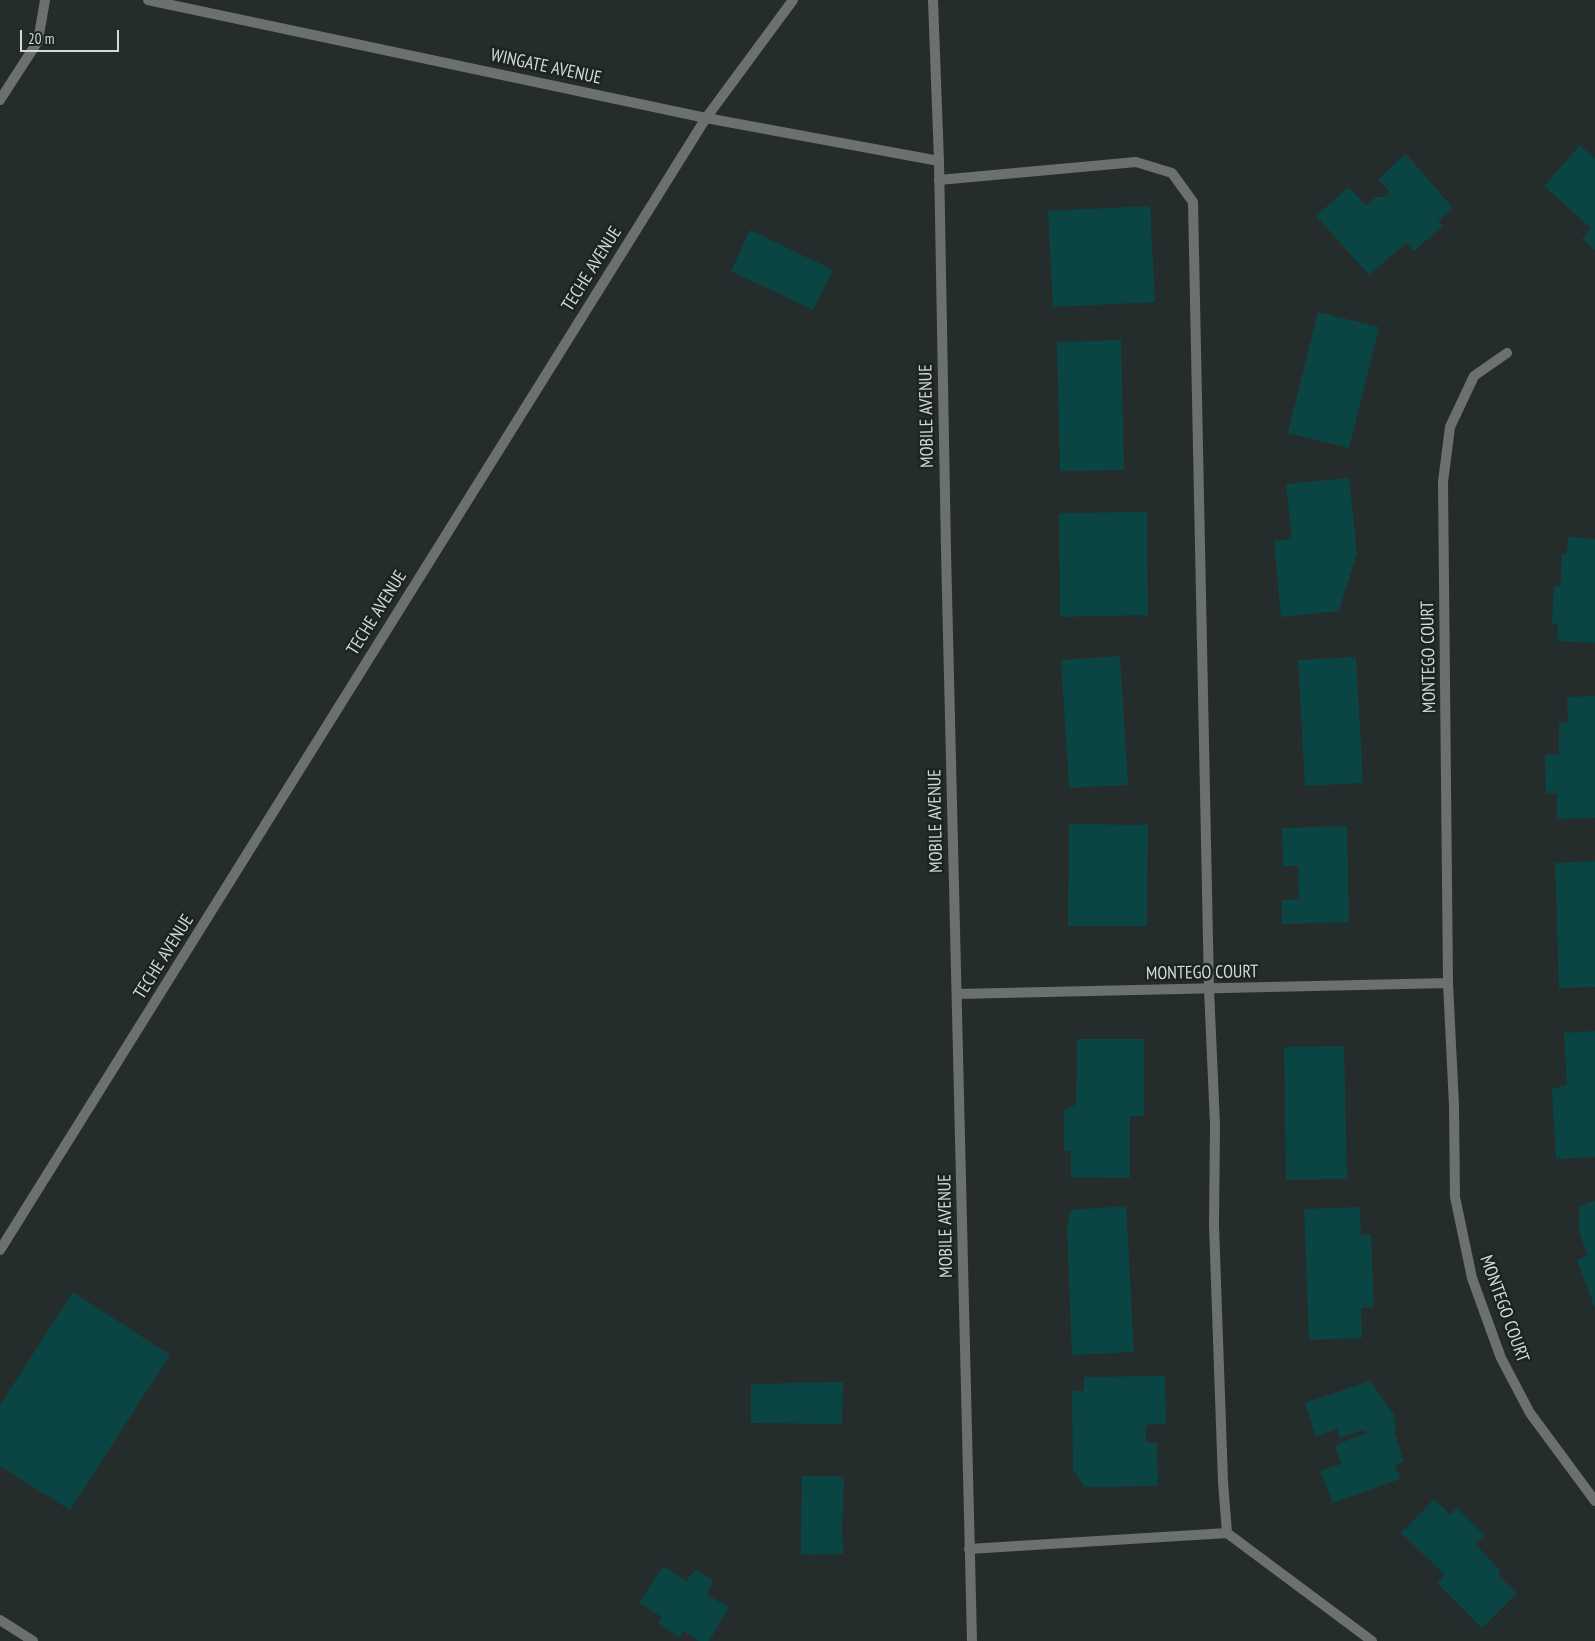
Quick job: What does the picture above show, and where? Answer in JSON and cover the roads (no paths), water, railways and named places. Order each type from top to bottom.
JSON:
[{"type":"street","points":[[0,100],[38,41],[44,0]]},
{"type":"street","name":"WINGATE AVENUE","points":[[148,0],[706,118],[939,161]]},
{"type":"street","name":"TECHE AVENUE","points":[[0,1250],[706,118],[792,0]]},
{"type":"street","name":"MOBILE AVENUE","points":[[933,0],[939,161],[972,1641]]},
{"type":"street","points":[[939,180],[1136,162],[1172,173],[1193,202],[1209,989],[1214,1125],[1214,1225],[1222,1472],[1227,1534]]},
{"type":"street","name":"MONTEGO COURT","points":[[1507,353],[1474,376],[1450,427],[1443,482],[1448,983],[1454,1106],[1455,1198],[1472,1278],[1501,1358],[1530,1413],[1595,1502]]},
{"type":"street","name":"MONTEGO COURT","points":[[957,994],[1448,983]]},
{"type":"street","points":[[969,1549],[1227,1534],[1372,1641]]},
{"type":"street","points":[[0,1620],[34,1641]]}]
